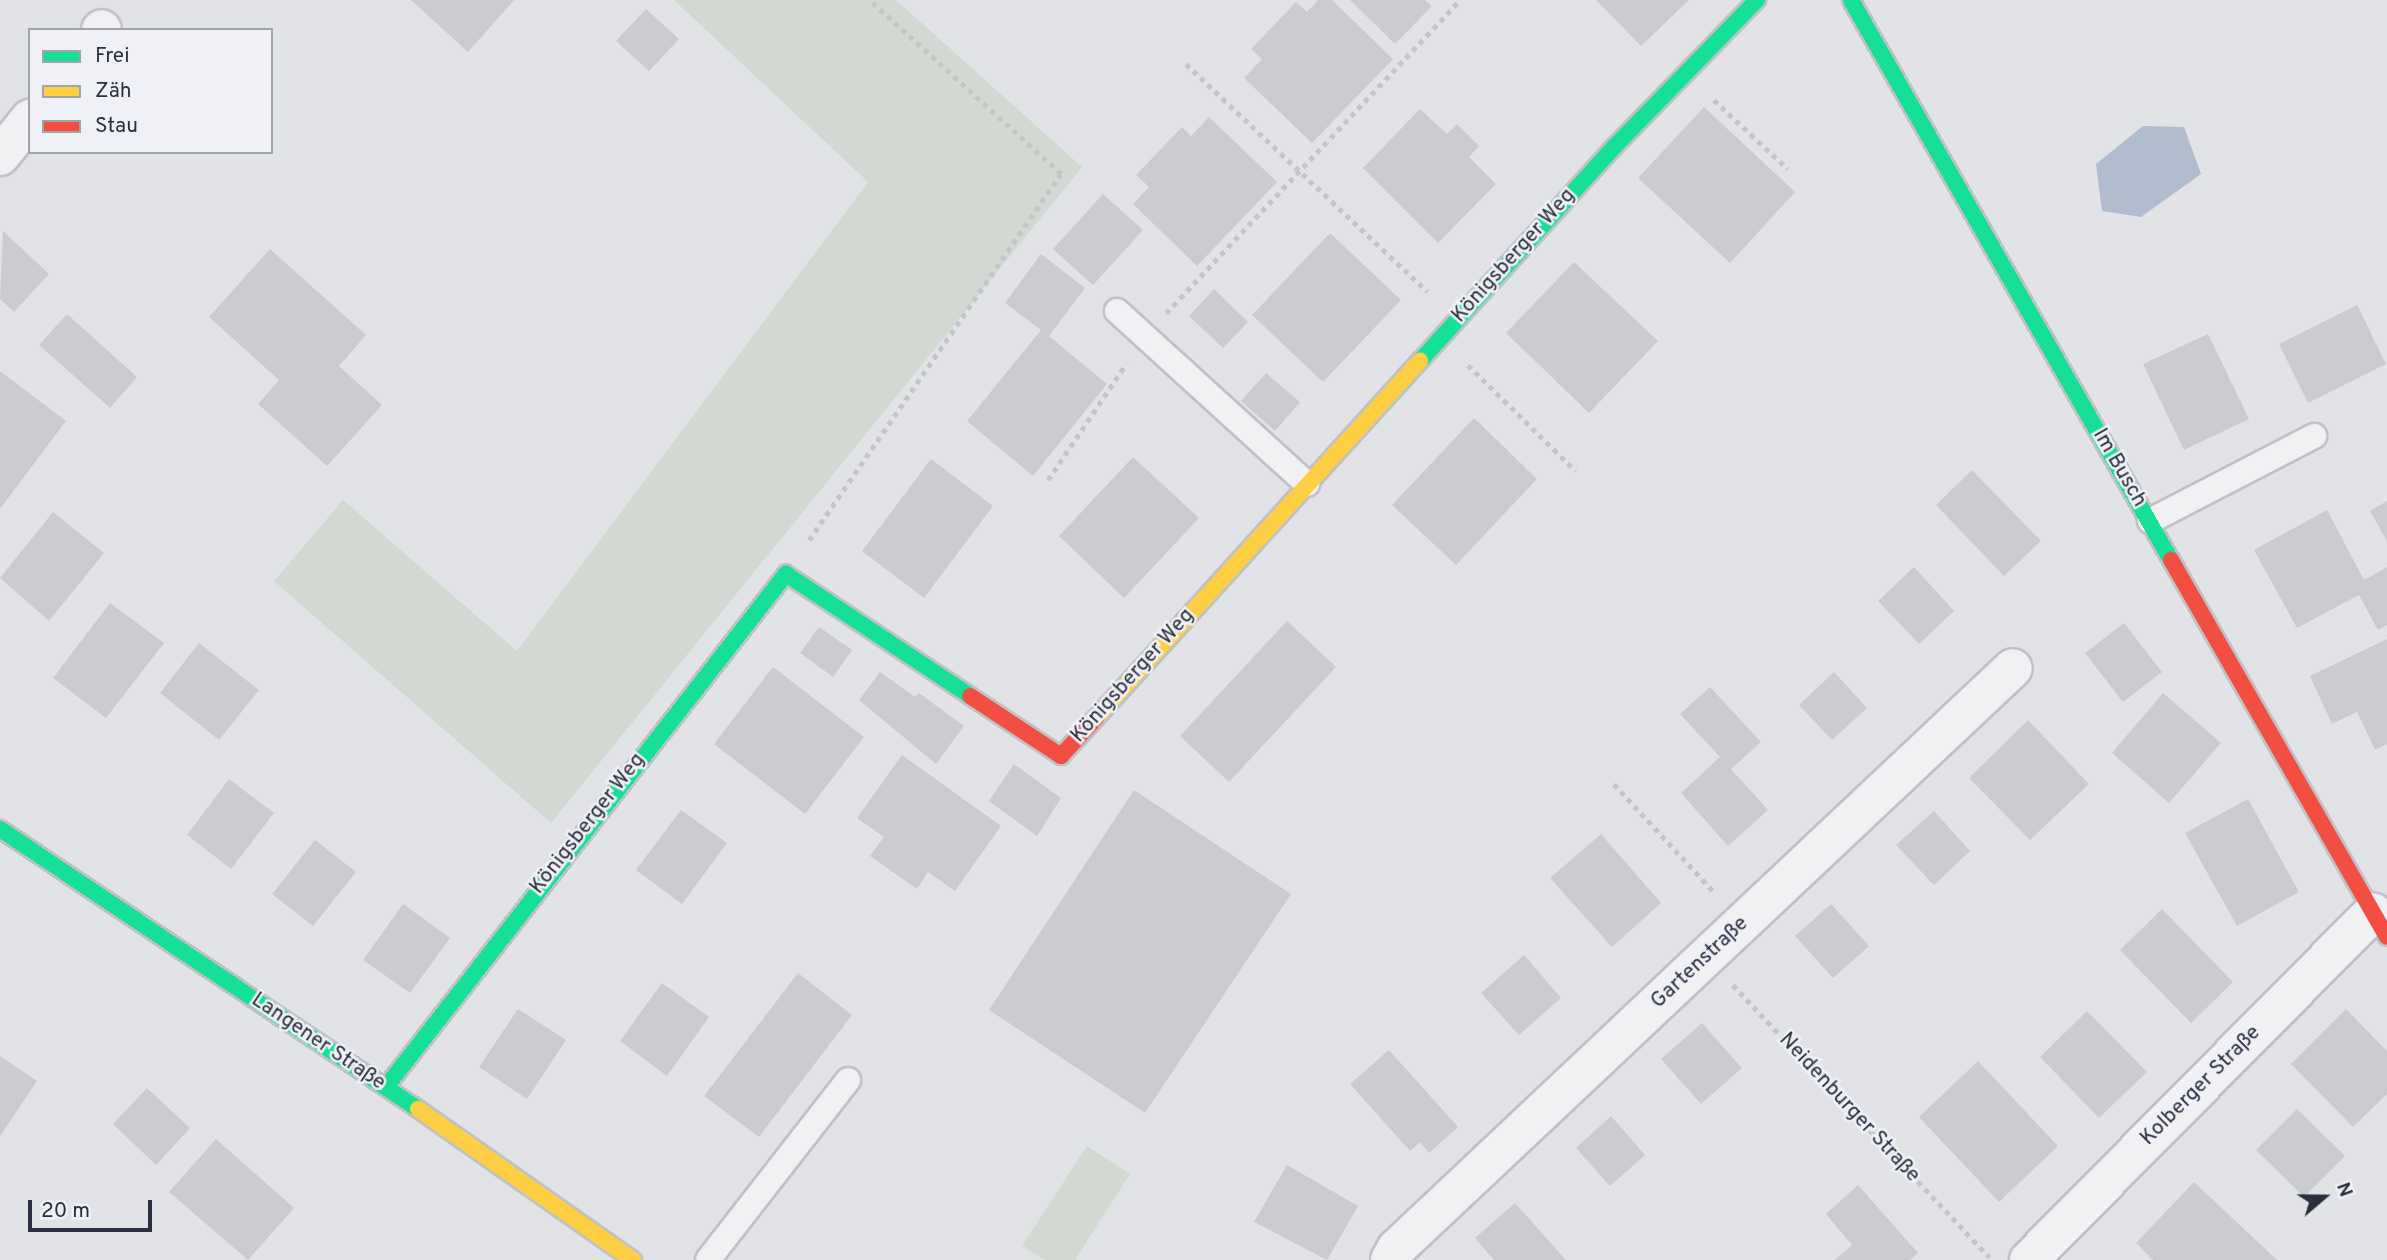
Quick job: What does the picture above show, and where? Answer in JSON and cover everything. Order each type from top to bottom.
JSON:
[{"type":"street","name":"Königsberger Weg","points":[[386,1087],[646,750],[786,574],[1061,756],[1457,319],[1757,0]]},
{"type":"street","name":"Im Busch","points":[[1852,0],[2380,924]]},
{"type":"street","points":[[0,156],[28,121]]},
{"type":"street","name":"Gartenstraße","points":[[1390,1260],[1396,1249],[2013,668]]},
{"type":"street","name":"Langener Straße","points":[[0,829],[386,1087],[633,1260]]},
{"type":"street","name":"Kolberger Straße","points":[[2029,1260],[2380,924]]},
{"type":"lane","points":[[1117,311],[1307,484]]},
{"type":"lane","points":[[2150,521],[2314,436]]},
{"type":"lane","points":[[708,1260],[848,1080]]},
{"type":"path","points":[[786,574],[1061,174],[869,0]]},
{"type":"path","points":[[1048,480],[1145,335],[1460,0]]},
{"type":"path","points":[[1186,64],[1457,319]]},
{"type":"path","points":[[1685,74],[1788,169]]},
{"type":"path","points":[[1440,338],[1576,471]]},
{"type":"path","points":[[1614,784],[1743,922]]},
{"type":"path","name":"Neidenburger Straße","points":[[1709,955],[1992,1260]]},
{"type":"shaded area","points":[[674,0],[896,0],[1082,167],[551,823],[274,581],[343,500],[517,651],[868,182]]},
{"type":"shaded area","points":[[1087,1146],[1130,1174],[1075,1260],[1045,1260],[1022,1246]]},
{"type":"water","points":[[2143,126],[2184,127],[2201,174],[2141,217],[2102,211],[2096,164]]},
{"type":"building","points":[[411,0],[514,0],[468,52]]},
{"type":"building","points":[[1318,0],[1332,0],[1393,59],[1312,143],[1244,78],[1262,59],[1251,49],[1296,2],[1307,12]]},
{"type":"building","points":[[1350,0],[1425,0],[1432,6],[1395,44]]},
{"type":"building","points":[[1596,0],[1689,0],[1641,46]]},
{"type":"building","points":[[646,9],[679,39],[649,71],[616,41]]},
{"type":"building","points":[[1704,107],[1795,192],[1730,263],[1638,178]]},
{"type":"building","points":[[1420,109],[1447,134],[1457,124],[1479,146],[1469,157],[1496,184],[1438,243],[1363,168]]},
{"type":"building","points":[[1209,117],[1277,182],[1197,266],[1133,204],[1149,187],[1136,175],[1182,127],[1191,136]]},
{"type":"building","points":[[1103,194],[1143,230],[1093,285],[1053,249]]},
{"type":"building","points":[[3,231],[49,274],[14,312],[0,299]]},
{"type":"building","points":[[1330,233],[1401,300],[1323,382],[1252,315]]},
{"type":"building","points":[[270,249],[366,335],[339,366],[382,405],[327,466],[258,404],[279,380],[209,317]]},
{"type":"building","points":[[1041,254],[1085,288],[1049,336],[1107,384],[1033,476],[967,421],[1041,330],[1005,303]]},
{"type":"building","points":[[1574,262],[1658,341],[1589,413],[1506,333]]},
{"type":"building","points":[[1214,289],[1248,322],[1223,348],[1189,316]]},
{"type":"building","points":[[2357,305],[2386,364],[2308,403],[2279,344]]},
{"type":"building","points":[[67,314],[137,377],[110,408],[39,345]]},
{"type":"building","points":[[2208,334],[2249,419],[2184,450],[2143,364]]},
{"type":"building","points":[[0,371],[66,421],[0,509]]},
{"type":"building","points":[[1266,373],[1300,402],[1275,431],[1241,401]]},
{"type":"building","points":[[1474,418],[1537,479],[1456,565],[1392,505]]},
{"type":"building","points":[[1133,457],[1199,518],[1124,598],[1059,536]]},
{"type":"building","points":[[931,459],[993,506],[924,598],[862,551]]},
{"type":"building","points":[[1972,470],[2041,541],[2004,576],[1936,505]]},
{"type":"building","points":[[2387,501],[2387,541],[2370,511]]},
{"type":"building","points":[[2327,510],[2364,580],[2387,567],[2387,625],[2378,630],[2359,595],[2297,628],[2254,550]]},
{"type":"building","points":[[53,512],[104,553],[49,621],[0,578]]},
{"type":"building","points":[[1914,567],[1954,611],[1919,644],[1878,601]]},
{"type":"building","points":[[110,603],[164,643],[106,718],[53,678]]},
{"type":"building","points":[[1287,621],[1336,667],[1229,782],[1180,736]]},
{"type":"building","points":[[2124,623],[2162,672],[2123,702],[2085,653]]},
{"type":"building","points":[[819,627],[852,650],[833,677],[800,653]]},
{"type":"building","points":[[2387,639],[2387,744],[2375,750],[2357,712],[2332,724],[2310,676]]},
{"type":"building","points":[[199,643],[259,690],[219,740],[160,693]]},
{"type":"building","points":[[773,667],[864,737],[805,814],[714,744]]},
{"type":"building","points":[[880,672],[915,697],[919,693],[964,726],[936,764],[859,700]]},
{"type":"building","points":[[1834,672],[1867,708],[1832,740],[1799,705]]},
{"type":"building","points":[[1710,687],[1761,742],[1731,769],[1768,810],[1728,846],[1681,793],[1720,757],[1680,714]]},
{"type":"building","points":[[2163,693],[2221,743],[2169,803],[2112,753]]},
{"type":"building","points":[[2028,720],[2089,784],[2030,840],[1969,778]]},
{"type":"building","points":[[902,755],[1001,826],[955,891],[928,872],[917,889],[870,856],[884,837],[857,818]]},
{"type":"building","points":[[1014,764],[1061,798],[1037,836],[989,801]]},
{"type":"building","points":[[229,779],[274,813],[231,869],[187,835]]},
{"type":"building","points":[[1134,790],[1291,894],[1145,1113],[989,1010]]},
{"type":"building","points":[[2248,799],[2299,892],[2237,926],[2185,833]]},
{"type":"building","points":[[681,810],[727,843],[682,904],[636,870]]},
{"type":"building","points":[[1934,811],[1970,851],[1934,885],[1896,845]]},
{"type":"building","points":[[1601,834],[1661,903],[1612,947],[1550,878]]},
{"type":"building","points":[[315,840],[356,872],[313,926],[272,894]]},
{"type":"building","points":[[403,904],[450,938],[410,993],[363,960]]},
{"type":"building","points":[[1831,904],[1869,946],[1833,978],[1795,936]]},
{"type":"building","points":[[2162,909],[2233,982],[2191,1023],[2120,950]]},
{"type":"building","points":[[1524,955],[1561,998],[1519,1035],[1481,993]]},
{"type":"building","points":[[798,973],[852,1015],[759,1137],[704,1096]]},
{"type":"building","points":[[662,983],[709,1017],[667,1076],[620,1041]]},
{"type":"building","points":[[518,1009],[566,1040],[527,1099],[479,1067]]},
{"type":"building","points":[[2346,1009],[2387,1051],[2387,1094],[2353,1127],[2291,1064]]},
{"type":"building","points":[[2087,1011],[2147,1072],[2099,1118],[2040,1057]]},
{"type":"building","points":[[1702,1023],[1742,1068],[1701,1104],[1661,1059]]},
{"type":"building","points":[[1389,1050],[1458,1127],[1429,1153],[1420,1142],[1410,1151],[1350,1084]]},
{"type":"building","points":[[0,1056],[37,1081],[0,1136]]},
{"type":"building","points":[[1978,1061],[2058,1146],[1999,1202],[1919,1117]]},
{"type":"building","points":[[147,1088],[190,1128],[156,1165],[113,1124]]},
{"type":"building","points":[[2297,1109],[2345,1156],[2304,1197],[2256,1150]]},
{"type":"building","points":[[1611,1116],[1645,1155],[1610,1186],[1576,1148]]},
{"type":"building","points":[[216,1139],[294,1208],[248,1260],[169,1192]]},
{"type":"building","points":[[1287,1165],[1358,1206],[1327,1260],[1254,1222]]},
{"type":"building","points":[[2194,1182],[2277,1260],[2153,1260],[2136,1243]]},
{"type":"building","points":[[1858,1185],[1918,1253],[1910,1260],[1835,1260],[1852,1245],[1826,1214]]},
{"type":"building","points":[[1515,1203],[1566,1260],[1494,1260],[1475,1238]]},
{"type":"traffic: fast","points":[[1420,361],[1615,146],[1757,0]]},
{"type":"traffic: fast","points":[[1851,0],[2171,560]]},
{"type":"traffic: fast","points":[[386,1087],[786,574],[970,696]]},
{"type":"traffic: fast","points":[[0,829],[418,1109]]},
{"type":"traffic: slow","points":[[1097,717],[1420,361]]},
{"type":"traffic: slow","points":[[418,1109],[633,1260]]},
{"type":"traffic: jam","points":[[2171,560],[2387,937]]},
{"type":"traffic: jam","points":[[970,696],[1061,756],[1097,717]]}]
